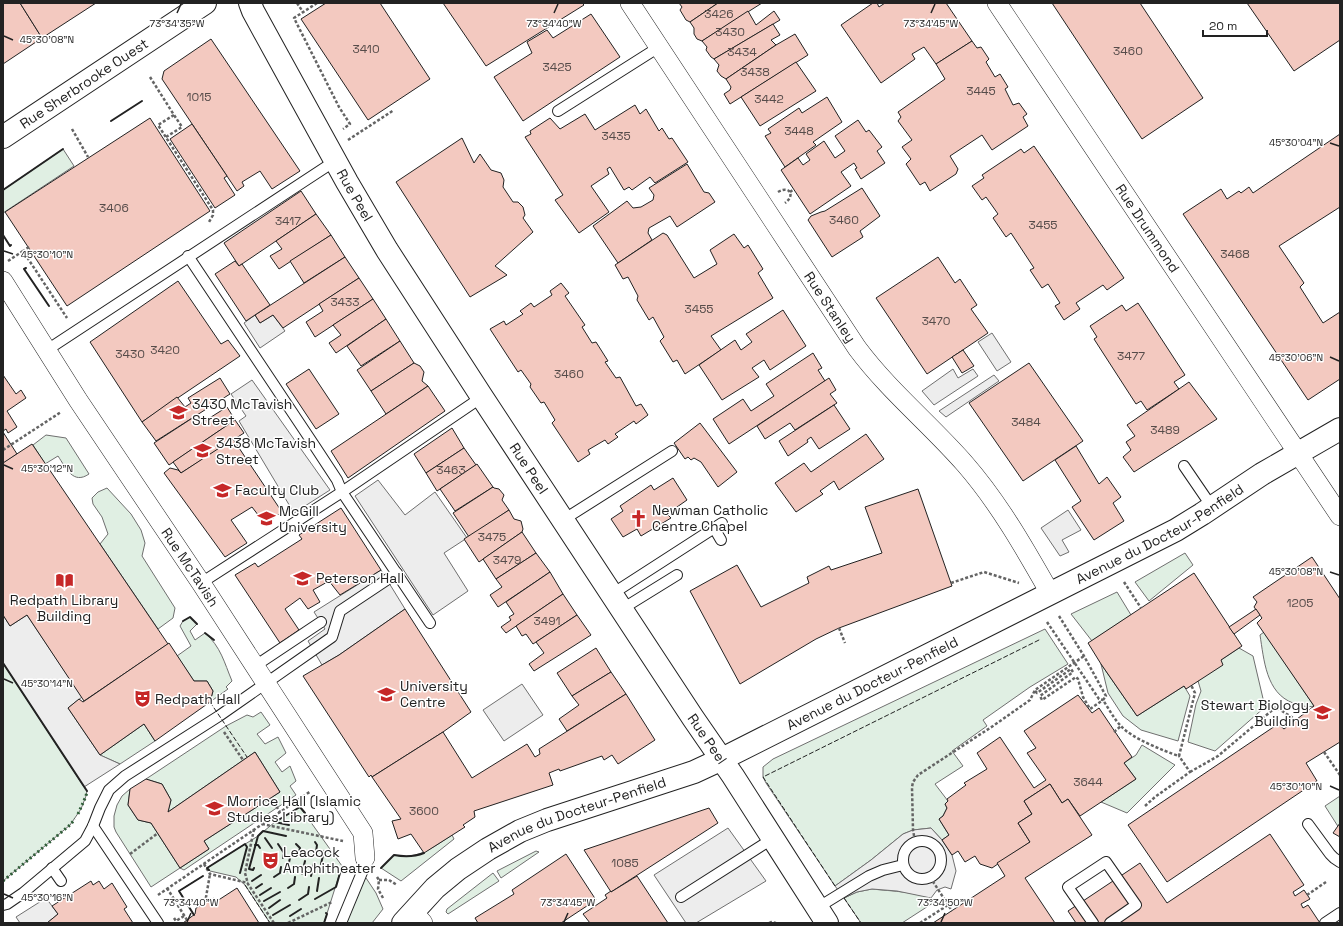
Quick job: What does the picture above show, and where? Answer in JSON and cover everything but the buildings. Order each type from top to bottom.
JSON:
[{"type":"main road","name":"Rue Sherbrooke Ouest","points":[[3,136],[205,3]]},
{"type":"main road","name":"Rue Peel","points":[[250,3],[335,160],[387,250],[482,398],[722,760],[822,916]]},
{"type":"main road","name":"Avenue du Docteur-Penfield","points":[[413,919],[435,888],[458,869],[488,849],[520,831],[547,820],[694,772],[722,760],[1176,530],[1268,470],[1340,429]]},
{"type":"street","name":"Rue Stanley","points":[[630,3],[857,348],[877,374],[944,442],[980,482],[1018,539],[1050,594]]},
{"type":"street","name":"Rue Drummond","points":[[997,3],[1340,516]]},
{"type":"street","name":"Rue McTavish","points":[[3,281],[78,400],[255,666],[363,833],[364,852]]},
{"type":"lane","points":[[558,111],[659,47]]},
{"type":"lane","points":[[46,350],[335,160]]},
{"type":"lane","points":[[188,256],[337,480],[342,492],[430,622]]},
{"type":"lane","points":[[201,584],[482,398]]},
{"type":"lane","points":[[563,520],[672,451]]},
{"type":"lane","points":[[1184,466],[1212,507]]},
{"type":"lane","points":[[617,602],[718,526],[721,540]]},
{"type":"lane","points":[[3,905],[7,904],[23,893],[85,841],[109,790],[125,776],[215,718],[332,637],[340,611],[397,573]]},
{"type":"lane","points":[[617,602],[677,574]]},
{"type":"lane","points":[[255,666],[321,622]]},
{"type":"lane","points":[[1308,824],[1330,854],[1340,862]]},
{"type":"lane","points":[[93,826],[158,923]]},
{"type":"lane","points":[[681,898],[772,839]]},
{"type":"lane","points":[[921,840],[931,842],[941,854],[940,867],[936,873],[930,877],[922,879],[913,877],[906,871],[903,865],[904,852],[909,845],[915,841],[921,840]]},
{"type":"lane","points":[[341,923],[362,870],[364,852]]},
{"type":"lane","points":[[1093,923],[1068,887],[1106,862],[1136,905],[1110,923]]},
{"type":"lane","points":[[822,916],[869,876],[883,870],[903,865]]},
{"type":"lane","points":[[52,868],[61,881]]},
{"type":"lane","points":[[1325,923],[1340,914]]},
{"type":"path","points":[[297,3],[303,12]]},
{"type":"path","points":[[317,3],[294,18],[339,107],[350,124],[342,130]]},
{"type":"path","points":[[150,77],[182,127],[166,137]]},
{"type":"path","points":[[350,138],[394,110]]},
{"type":"path","points":[[174,115],[158,125],[213,210],[213,215],[206,226]]},
{"type":"path","points":[[72,129],[88,157]]},
{"type":"path","points":[[778,192],[786,189],[790,192]]},
{"type":"path","points":[[790,192],[794,189]]},
{"type":"path","points":[[786,202],[790,199],[790,192]]},
{"type":"path","points":[[15,256],[29,247]]},
{"type":"path","points":[[23,251],[76,330]]},
{"type":"path","points":[[3,450],[78,400]]},
{"type":"path","points":[[951,583],[984,572],[1019,583]]},
{"type":"path","points":[[1124,582],[1141,608]]},
{"type":"path","points":[[1035,690],[1037,693],[1071,669],[1073,672],[1040,696],[1042,700],[1076,676],[1082,697],[1090,709],[1103,700],[1106,696],[1084,656],[1059,616]]},
{"type":"path","points":[[1047,622],[1076,662],[1099,699],[1103,700],[1121,726],[1129,734],[1179,756],[1190,772]]},
{"type":"path","points":[[839,628],[845,643]]},
{"type":"path","points":[[915,841],[913,830],[912,787],[918,775],[1030,700],[1035,690],[1084,656]]},
{"type":"path","points":[[1179,756],[1194,693],[1191,685]]},
{"type":"path","points":[[1145,806],[1190,772],[1218,756],[1276,707],[1296,720]]},
{"type":"path","points":[[215,718],[243,760]]},
{"type":"path","points":[[1114,732],[1121,726]]},
{"type":"path","points":[[1324,752],[1340,775]]},
{"type":"path","points":[[158,894],[328,779]]},
{"type":"path","points":[[271,798],[280,812]]},
{"type":"path","points":[[261,824],[364,852]]},
{"type":"path","points":[[254,829],[245,873],[248,884],[274,923]]},
{"type":"path","points":[[118,863],[158,833]]},
{"type":"path","points":[[204,864],[210,874],[205,903]]},
{"type":"path","points":[[210,874],[248,884]]},
{"type":"path","points":[[930,877],[952,911]]},
{"type":"path","points":[[383,898],[378,889],[379,880],[389,880],[397,885]]},
{"type":"path","points":[[1307,895],[1326,882]]},
{"type":"path","points":[[167,888],[187,920]]},
{"type":"path","points":[[288,923],[354,892]]},
{"type":"path","points":[[920,923],[948,905]]},
{"type":"path","points":[[176,921],[184,916]]},
{"type":"path","points":[[770,923],[776,923]]},
{"type":"green space","points":[[63,149],[74,166],[3,213],[3,190]]},
{"type":"green space","points":[[46,435],[66,438],[89,474],[79,478],[70,474],[58,456],[45,464],[33,445]]},
{"type":"green space","points":[[107,488],[131,514],[141,530],[145,543],[142,556],[175,608],[173,618],[158,629],[100,544],[108,534],[102,517],[93,504],[92,498],[98,492]]},
{"type":"green space","points":[[1185,553],[1193,565],[1149,601],[1135,582]]},
{"type":"green space","points":[[1117,592],[1131,615],[1092,641],[1071,614]]},
{"type":"green space","points":[[190,617],[197,624],[190,631],[195,640],[205,633],[210,638],[222,655],[232,681],[226,687],[228,689],[210,702],[213,691],[207,681],[194,681],[177,656],[191,646],[180,626],[183,621]]},
{"type":"green space","points":[[1045,629],[1068,664],[1030,687],[983,720],[987,726],[952,751],[963,766],[935,784],[948,801],[945,804],[947,808],[943,816],[939,819],[949,835],[942,840],[931,828],[913,830],[903,834],[871,860],[835,886],[766,783],[763,777],[763,767],[773,759]]},
{"type":"green space","points":[[1264,632],[1314,706],[1311,707],[1293,703],[1277,692],[1268,675],[1265,665],[1260,635]]},
{"type":"green space","points":[[1239,648],[1253,656],[1265,707],[1215,751],[1188,742],[1196,704],[1201,691],[1198,681],[1221,660]]},
{"type":"green space","points":[[3,663],[87,791],[81,809],[70,825],[3,881]]},
{"type":"green space","points":[[1101,664],[1137,716],[1184,686],[1190,696],[1178,741],[1141,730],[1123,716],[1108,693]]},
{"type":"green space","points":[[261,712],[270,725],[257,734],[265,744],[278,737],[286,753],[275,762],[282,772],[290,766],[296,781],[290,786],[296,795],[184,870],[180,868],[209,849],[204,841],[280,792],[255,752],[168,812],[171,800],[162,784],[146,779],[226,726],[247,715],[253,717]]},
{"type":"green space","points":[[144,724],[155,741],[120,764],[100,755]]},
{"type":"green space","points":[[1142,745],[1175,765],[1127,813],[1101,802],[1136,779],[1124,763],[1136,755]]},
{"type":"green space","points":[[130,789],[128,805],[138,820],[151,823],[180,868],[151,887],[116,832],[114,827],[114,816],[117,805],[122,796]]},
{"type":"green space","points":[[1340,796],[1340,827],[1339,828],[1325,806]]},
{"type":"green space","points":[[300,807],[342,866],[324,923],[270,923],[245,885],[236,877],[210,871],[207,868],[258,836],[275,822]]},
{"type":"green space","points":[[452,835],[454,839],[401,881],[381,868],[394,855],[411,856],[424,852]]},
{"type":"green space","points":[[536,851],[539,852],[501,878],[497,871]]},
{"type":"green space","points":[[493,873],[499,881],[448,914],[446,912],[447,909]]},
{"type":"green space","points":[[364,878],[366,878],[376,893],[383,909],[372,923],[346,923]]},
{"type":"green space","points":[[872,889],[915,894],[936,901],[902,923],[861,923],[844,898],[857,892]]},
{"type":"shaded area","points":[[255,315],[260,323],[273,315],[285,331],[260,348],[244,323]]},
{"type":"shaded area","points":[[992,333],[1011,362],[997,371],[978,342]]},
{"type":"shaded area","points":[[953,369],[958,378],[973,369],[978,376],[934,405],[922,391]]},
{"type":"shaded area","points":[[994,375],[999,381],[946,417],[939,411]]},
{"type":"shaded area","points":[[252,380],[330,490],[294,513],[239,421],[246,416],[231,394]]},
{"type":"shaded area","points":[[378,480],[405,515],[435,492],[467,538],[444,553],[468,591],[433,615],[355,496]]},
{"type":"shaded area","points":[[1068,510],[1081,530],[1062,540],[1069,552],[1060,556],[1041,528]]},
{"type":"shaded area","points":[[381,570],[405,609],[339,655],[322,665],[308,641],[325,629],[314,612]]},
{"type":"shaded area","points":[[3,615],[10,626],[27,615],[82,697],[68,708],[100,755],[120,764],[84,787],[3,663]]},
{"type":"shaded area","points":[[522,684],[543,715],[504,741],[483,710]]},
{"type":"shaded area","points":[[728,828],[766,881],[696,923],[686,923],[654,875]]},
{"type":"shaded area","points":[[931,828],[942,840],[952,855],[956,871],[951,889],[945,887],[937,890],[931,898],[897,891],[872,889],[857,892],[844,898],[835,886],[871,860],[903,834],[913,830]]},
{"type":"shaded area","points":[[46,898],[58,914],[47,923],[20,923],[16,917]]},
{"type":"hedge","points":[[78,814],[87,791]]},
{"type":"hedge","points":[[3,881],[70,825],[75,819]]},
{"type":"fence","points":[[835,886],[763,777],[1041,639]]},
{"type":"fence","points":[[210,702],[247,757]]},
{"type":"fence","points":[[194,915],[179,891],[203,876]]},
{"type":"fence","points":[[245,885],[270,923]]},
{"type":"fence","points":[[844,898],[861,923]]},
{"type":"wall","points":[[111,121],[142,101]]},
{"type":"wall","points":[[3,190],[63,149]]},
{"type":"wall","points":[[3,235],[10,246],[11,245]]},
{"type":"wall","points":[[26,268],[24,269],[49,306]]},
{"type":"wall","points":[[183,621],[190,617],[197,624]]},
{"type":"wall","points":[[205,633],[214,640]]},
{"type":"wall","points":[[3,663],[87,791]]},
{"type":"wall","points":[[289,825],[275,822],[300,807],[305,813]]},
{"type":"wall","points":[[254,868],[253,870],[249,869],[258,836],[263,831],[286,836]]},
{"type":"wall","points":[[265,838],[272,848]]},
{"type":"wall","points":[[315,842],[317,845],[316,852]]},
{"type":"wall","points":[[209,870],[207,868],[245,844],[247,847],[240,873]]},
{"type":"wall","points":[[278,844],[284,853],[283,858]]},
{"type":"wall","points":[[296,844],[300,848],[298,855]]},
{"type":"wall","points":[[255,845],[258,845],[260,848]]},
{"type":"wall","points":[[321,864],[324,851]]},
{"type":"wall","points":[[381,868],[394,855],[409,856],[424,853]]},
{"type":"wall","points":[[287,871],[290,858]]},
{"type":"wall","points":[[302,874],[305,861]]},
{"type":"wall","points":[[311,876],[314,863]]},
{"type":"wall","points":[[315,899],[336,887],[342,866]]},
{"type":"wall","points":[[274,877],[280,873],[281,867]]},
{"type":"wall","points":[[252,881],[261,875]]},
{"type":"wall","points":[[194,915],[179,891],[203,876]]},
{"type":"wall","points":[[288,888],[294,884],[295,877]]},
{"type":"wall","points":[[317,891],[319,878]]},
{"type":"wall","points":[[256,888],[262,884]]},
{"type":"wall","points":[[299,900],[308,894],[309,887]]},
{"type":"wall","points":[[260,895],[271,888]]},
{"type":"wall","points":[[264,901],[280,892]]},
{"type":"wall","points":[[269,908],[280,900]]},
{"type":"wall","points":[[273,915],[290,905]]},
{"type":"wall","points":[[290,916],[301,909]]},
{"type":"wall","points":[[324,923],[326,913]]},
{"type":"place","name":"3430 McTavish Street","points":[[179,412]]},
{"type":"place","name":"3438 McTavish Street","points":[[203,451]]},
{"type":"place","name":"Faculty Club","points":[[222,490]]},
{"type":"place","name":"Newman Catholic Centre Chapel","points":[[639,518]]},
{"type":"place","name":"McGill University","points":[[266,519]]},
{"type":"place","name":"Peterson Hall","points":[[303,578]]},
{"type":"place","name":"Redpath Library Building","points":[[64,580]]},
{"type":"place","name":"University Centre","points":[[387,694]]},
{"type":"place","name":"Redpath Hall","points":[[142,699]]},
{"type":"place","name":"Stewart Biology Building","points":[[1322,713]]},
{"type":"place","name":"Morrice Hall (Islamic Studies Library)","points":[[214,809]]},
{"type":"place","name":"Leacock Amphitheater","points":[[270,860]]}]
